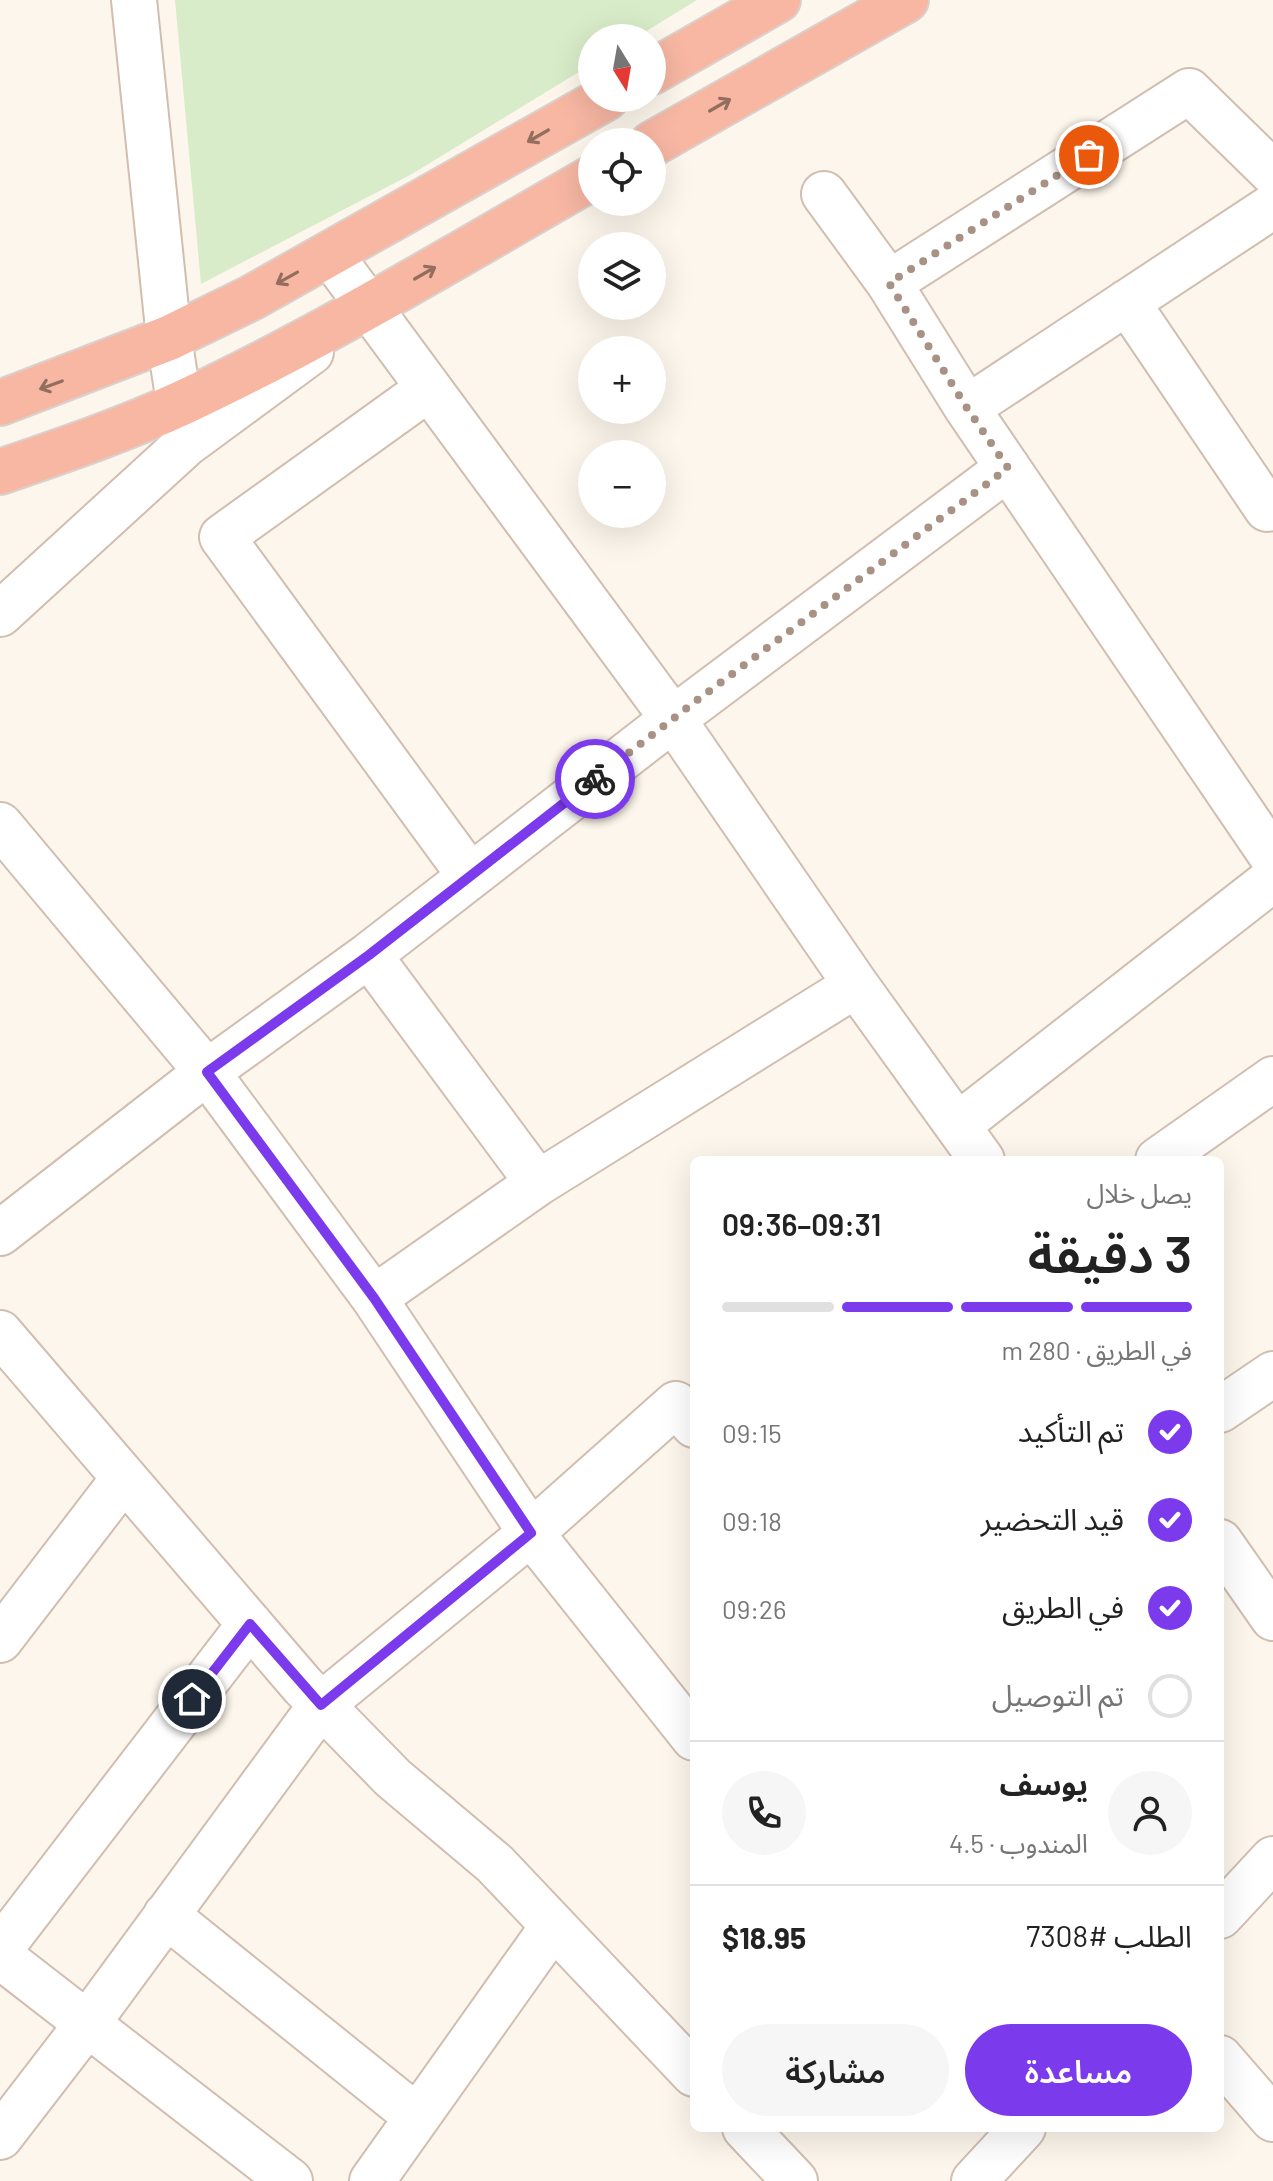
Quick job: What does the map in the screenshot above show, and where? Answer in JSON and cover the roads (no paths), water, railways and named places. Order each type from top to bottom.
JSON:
[{"type":"highway","points":[[666,64],[778,0]]},
{"type":"highway","points":[[666,136],[906,0]]},
{"type":"highway","points":[[734,25],[769,78]]},
{"type":"highway","points":[[0,403],[169,338],[251,298],[581,112]]},
{"type":"highway","points":[[0,472],[66,449],[182,424],[273,358],[578,186]]},
{"type":"street","points":[[0,614],[182,424],[169,338],[134,0]]},
{"type":"street","points":[[889,283],[1189,91],[1273,173]]},
{"type":"street","points":[[824,194],[889,283],[967,408],[1273,858]]},
{"type":"street","points":[[967,408],[1273,206]]},
{"type":"street","points":[[330,254],[673,719],[856,985],[970,1142],[1273,879]]},
{"type":"street","points":[[1127,302],[1267,509],[1273,505]]},
{"type":"street","points":[[428,389],[222,537],[470,876]]},
{"type":"street","points":[[0,1233],[207,1072],[369,955],[673,719],[1008,468]]},
{"type":"street","points":[[0,825],[207,1072],[374,1298],[531,1533],[690,1733]]},
{"type":"street","points":[[369,955],[538,1183]]},
{"type":"street","points":[[374,1298],[538,1183],[856,985]]},
{"type":"street","points":[[1164,1156],[1273,1079]]},
{"type":"street","points":[[6,1353],[124,1478],[321,1705],[393,1778],[495,1864],[690,2070]]},
{"type":"street","points":[[1224,1407],[1273,1374]]},
{"type":"street","points":[[0,2137],[87,2024],[321,1705],[531,1533],[676,1404],[690,1420]]},
{"type":"street","points":[[0,1640],[124,1478]]},
{"type":"street","points":[[1224,1548],[1273,1618]]},
{"type":"street","points":[[0,1949],[250,1624]]},
{"type":"street","points":[[1224,1912],[1273,1859]]},
{"type":"street","points":[[166,1915],[417,2117]]},
{"type":"street","points":[[372,2181],[553,1926]]},
{"type":"street","points":[[0,1956],[290,2181]]},
{"type":"street","points":[[1224,2063],[1273,2119]]},
{"type":"street","points":[[749,2132],[795,2181]]},
{"type":"street","points":[[974,2181],[1013,2132]]}]
